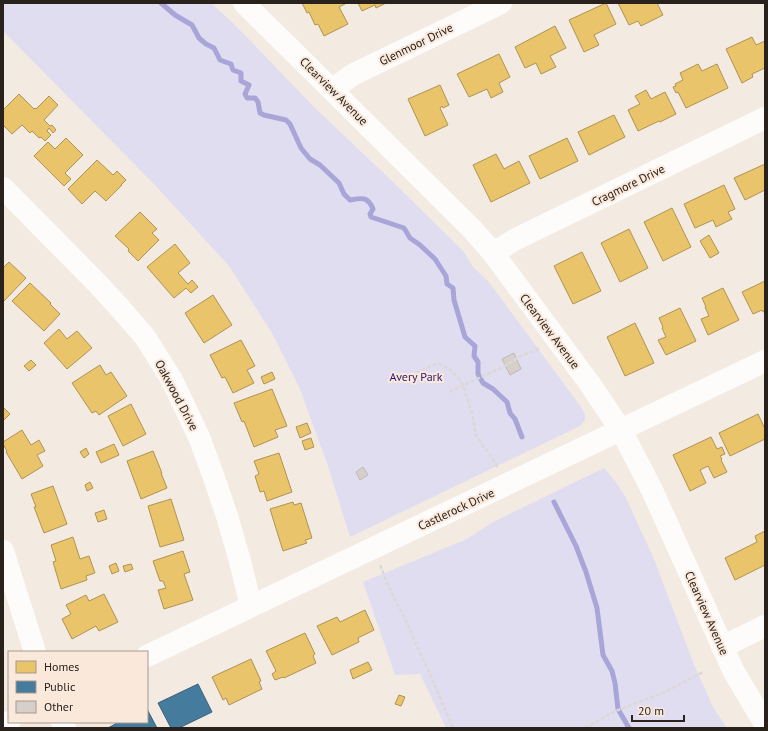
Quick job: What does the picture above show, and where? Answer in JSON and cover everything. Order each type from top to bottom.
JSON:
[{"type":"street","name":"Clearview Avenue","points":[[244,3],[474,230],[493,253],[590,384],[621,430],[652,490],[734,672],[765,724]]},
{"type":"street","name":"Glenmoor Drive","points":[[332,90],[352,75],[501,3]]},
{"type":"street","name":"Cragmore Drive","points":[[493,253],[514,240],[765,118]]},
{"type":"street","name":"Oakwood Drive","points":[[3,188],[119,307],[145,337],[172,380],[199,437],[213,475],[227,516],[251,606]]},
{"type":"street","name":"Castlerock Drive","points":[[148,656],[765,361]]},
{"type":"street","points":[[3,550],[35,651]]},
{"type":"street","points":[[722,647],[765,626]]},
{"type":"path","points":[[449,392],[503,367],[555,338]]},
{"type":"path","points":[[400,381],[433,365],[439,364],[451,370],[463,385],[472,413],[478,441],[491,456],[506,484]]},
{"type":"path","points":[[374,548],[390,592],[404,617],[453,728]]},
{"type":"path","points":[[585,728],[613,712],[665,692],[703,672]]},
{"type":"green space","name":"Avery Park","points":[[3,3],[211,3],[234,24],[315,108],[463,251],[474,268],[488,281],[581,407],[585,415],[585,420],[580,426],[350,537],[328,466],[300,389],[272,333],[229,266],[153,183],[3,31]]},
{"type":"green space","points":[[604,468],[625,496],[654,559],[693,662],[713,707],[727,728],[446,728],[420,674],[395,675],[363,582],[467,539],[493,522]]},
{"type":"building: Homes","points":[[302,3],[344,3],[345,4],[339,7],[348,24],[324,36],[318,24],[315,25],[309,12],[307,13]]},
{"type":"building: Homes","points":[[358,3],[386,3],[376,8],[375,5],[362,11]]},
{"type":"building: Homes","points":[[606,3],[616,24],[594,35],[599,45],[584,52],[569,20]]},
{"type":"building: Homes","points":[[618,3],[657,3],[663,15],[641,26],[638,21],[629,25]]},
{"type":"building: Homes","points":[[555,26],[566,48],[550,56],[556,67],[541,74],[536,63],[525,68],[515,47]]},
{"type":"building: Homes","points":[[752,37],[756,45],[765,41],[765,68],[752,74],[753,77],[742,83],[726,49]]},
{"type":"building: Homes","points":[[499,54],[510,77],[499,83],[503,92],[491,98],[487,89],[469,97],[457,74]]},
{"type":"building: Homes","points":[[698,64],[702,71],[717,64],[728,88],[686,108],[678,92],[676,93],[673,87],[676,86],[675,84],[683,80],[680,73]]},
{"type":"building: Homes","points":[[440,85],[449,105],[443,108],[442,106],[440,108],[448,125],[425,136],[408,99]]},
{"type":"building: Homes","points":[[646,90],[651,99],[665,92],[676,114],[638,131],[628,110],[640,104],[635,96]]},
{"type":"building: Homes","points":[[19,94],[34,109],[36,109],[49,96],[58,105],[44,120],[50,126],[52,125],[56,130],[53,133],[49,128],[47,131],[51,135],[45,141],[41,137],[39,138],[32,131],[30,133],[22,125],[12,134],[3,125],[3,110]]},
{"type":"building: Homes","points":[[614,115],[625,137],[589,155],[578,132]]},
{"type":"building: Homes","points":[[66,138],[83,155],[65,173],[71,179],[64,186],[34,156],[48,142],[55,149]]},
{"type":"building: Homes","points":[[567,138],[578,161],[540,179],[529,156]]},
{"type":"building: Homes","points":[[496,154],[504,169],[519,161],[530,183],[491,202],[473,165]]},
{"type":"building: Homes","points":[[97,160],[113,175],[117,171],[126,180],[106,201],[95,191],[82,204],[68,189]]},
{"type":"building: Homes","points":[[765,164],[765,190],[745,200],[734,178]]},
{"type":"building: Homes","points":[[724,185],[735,209],[728,212],[732,219],[716,227],[713,220],[695,228],[684,204]]},
{"type":"building: Homes","points":[[672,208],[691,247],[663,261],[644,222]]},
{"type":"building: Homes","points":[[140,212],[157,229],[152,233],[159,240],[138,261],[128,251],[129,249],[115,236]]},
{"type":"building: Homes","points":[[629,229],[648,268],[620,282],[601,243]]},
{"type":"building: Homes","points":[[709,235],[719,253],[710,258],[700,241]]},
{"type":"building: Homes","points":[[175,244],[190,263],[178,273],[188,284],[192,280],[198,287],[191,293],[186,288],[174,298],[147,267]]},
{"type":"building: Homes","points":[[582,252],[601,291],[573,304],[554,266]]},
{"type":"building: Homes","points":[[9,262],[26,278],[3,302],[3,268]]},
{"type":"building: Homes","points":[[765,281],[765,311],[763,312],[762,310],[753,314],[742,292]]},
{"type":"building: Homes","points":[[30,283],[60,314],[44,331],[12,301]]},
{"type":"building: Homes","points":[[723,288],[739,320],[708,335],[701,319],[709,316],[702,298]]},
{"type":"building: Homes","points":[[213,295],[232,325],[204,343],[185,313]]},
{"type":"building: Homes","points":[[680,308],[696,341],[666,355],[658,340],[666,337],[659,318]]},
{"type":"building: Homes","points":[[635,323],[654,363],[625,376],[607,337]]},
{"type":"building: Homes","points":[[59,329],[67,339],[77,331],[92,348],[67,369],[44,343]]},
{"type":"building: Homes","points":[[241,340],[255,366],[247,370],[254,383],[233,393],[225,377],[222,378],[210,355]]},
{"type":"building: Homes","points":[[31,360],[36,365],[29,371],[24,366]]},
{"type":"building: Homes","points":[[100,365],[106,375],[111,372],[127,396],[99,415],[96,411],[92,413],[72,383]]},
{"type":"building: Homes","points":[[272,372],[275,379],[264,384],[261,377]]},
{"type":"building: Homes","points":[[272,389],[287,426],[275,430],[278,437],[254,447],[244,421],[242,422],[234,403]]},
{"type":"building: Homes","points":[[131,404],[146,434],[123,446],[108,416]]},
{"type":"building: Homes","points":[[3,407],[10,414],[3,421]]},
{"type":"building: Homes","points":[[758,414],[765,429],[765,439],[730,456],[719,433]]},
{"type":"building: Homes","points":[[307,423],[311,433],[300,438],[296,427]]},
{"type":"building: Homes","points":[[22,430],[31,445],[39,440],[45,451],[37,455],[43,466],[22,479],[6,452],[7,451],[3,442]]},
{"type":"building: Homes","points":[[711,437],[717,449],[722,447],[725,454],[720,456],[727,472],[714,478],[708,466],[700,470],[706,483],[690,491],[673,455]]},
{"type":"building: Homes","points":[[311,438],[314,447],[305,450],[302,441]]},
{"type":"building: Homes","points":[[114,444],[119,455],[101,463],[96,452]]},
{"type":"building: Homes","points":[[86,448],[89,454],[84,458],[80,452]]},
{"type":"building: Homes","points":[[153,451],[167,488],[141,499],[127,461]]},
{"type":"building: Homes","points":[[279,453],[292,492],[267,501],[264,491],[260,492],[255,476],[259,474],[254,461]]},
{"type":"building: Homes","points":[[90,482],[93,488],[87,491],[85,485]]},
{"type":"building: Homes","points":[[53,486],[67,524],[44,533],[34,507],[36,507],[31,494]]},
{"type":"building: Homes","points":[[171,499],[184,540],[160,547],[148,506]]},
{"type":"building: Homes","points":[[293,502],[294,505],[301,503],[312,538],[305,540],[307,543],[283,551],[270,509]]},
{"type":"building: Homes","points":[[104,510],[107,519],[98,522],[95,513]]},
{"type":"building: Homes","points":[[765,531],[765,565],[735,580],[725,558],[757,542],[755,536]]},
{"type":"building: Homes","points":[[73,537],[80,559],[89,556],[95,573],[86,576],[87,580],[61,589],[53,562],[56,561],[51,545]]},
{"type":"building: Homes","points":[[183,551],[190,572],[184,574],[193,600],[164,609],[158,590],[166,588],[163,581],[160,581],[153,561]]},
{"type":"building: Homes","points":[[116,563],[119,571],[112,574],[109,566]]},
{"type":"building: Homes","points":[[131,564],[133,569],[125,572],[123,566]]},
{"type":"building: Homes","points":[[104,594],[118,622],[99,631],[96,626],[72,639],[62,619],[71,614],[66,605],[86,595],[89,601]]},
{"type":"building: Homes","points":[[365,610],[374,630],[358,638],[359,642],[332,655],[317,626],[337,617],[340,622]]},
{"type":"building: Homes","points":[[305,633],[315,654],[313,656],[316,663],[284,678],[275,680],[272,674],[276,671],[266,651]]},
{"type":"building: Homes","points":[[251,659],[261,681],[259,682],[262,689],[229,705],[226,698],[223,700],[212,677]]},
{"type":"building: Homes","points":[[368,662],[372,670],[353,679],[350,670]]},
{"type":"building: Homes","points":[[399,695],[405,697],[401,706],[395,704]]},
{"type":"building: Public","points":[[198,684],[212,712],[179,728],[171,728],[158,703]]},
{"type":"building: Public","points":[[148,711],[157,728],[108,728],[117,723],[148,723]]},
{"type":"building: Other","points":[[514,353],[521,369],[510,375],[502,359]]},
{"type":"building: Other","points":[[363,467],[368,475],[360,480],[356,472]]},
{"type":"waterway","points":[[161,3],[175,15],[192,25],[199,38],[214,48],[220,60],[231,64],[233,70],[241,73],[241,81],[249,85],[245,94],[247,98],[255,98],[258,102],[260,113],[286,120],[290,124],[301,148],[310,159],[320,165],[339,183],[344,194],[350,200],[364,199],[369,202],[373,209],[370,214],[371,217],[404,228],[410,238],[435,259],[446,276],[447,284],[453,288],[454,300],[465,337],[475,346],[474,356],[478,362],[478,374],[483,383],[493,389],[507,402],[510,413],[515,419],[522,437]]},
{"type":"waterway","points":[[554,502],[576,546],[586,572],[597,608],[603,655],[612,671],[618,709],[629,728]]}]
